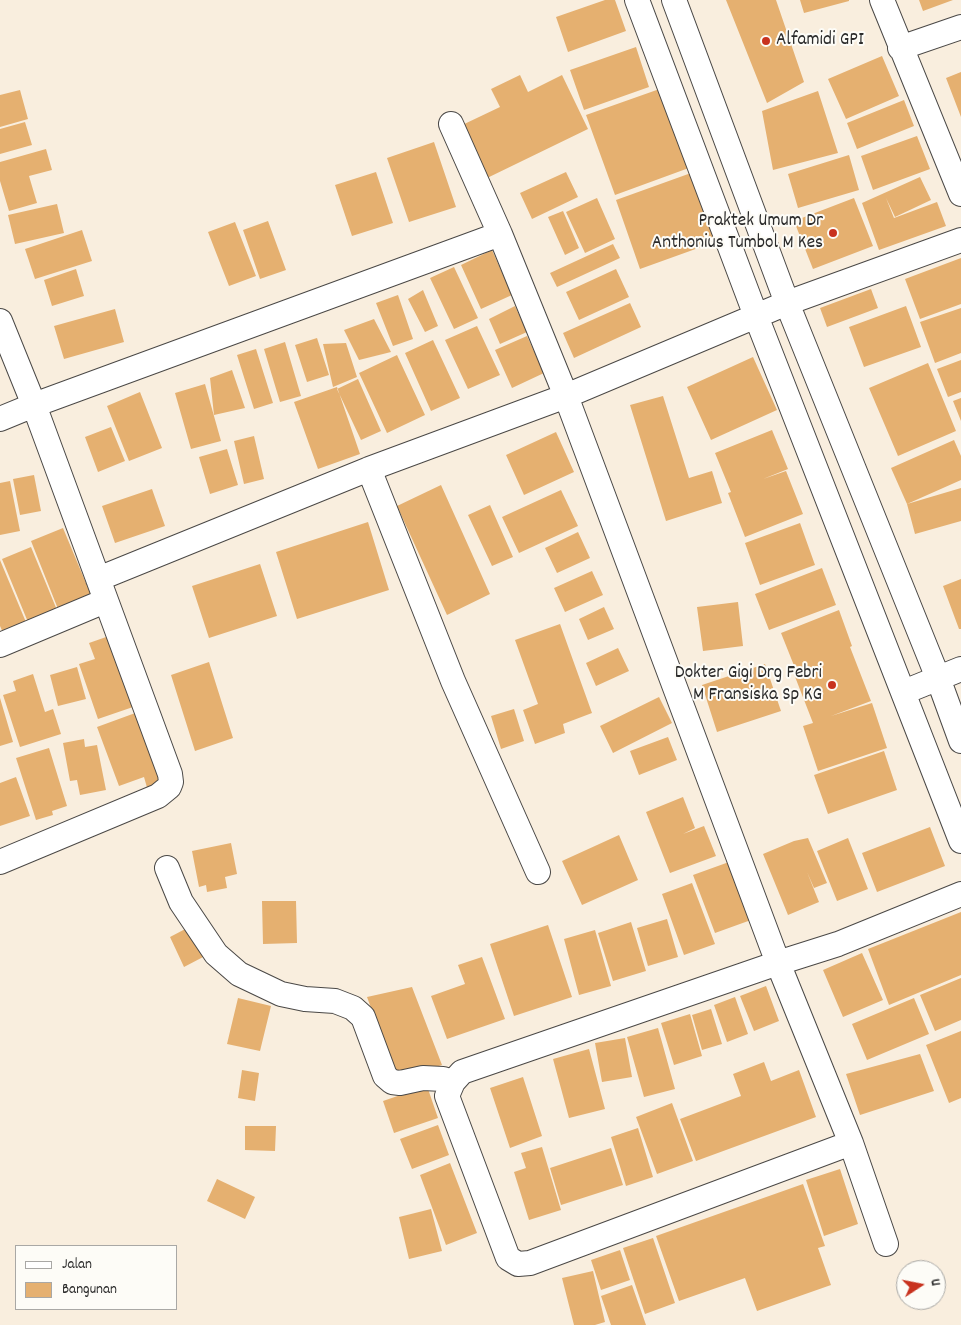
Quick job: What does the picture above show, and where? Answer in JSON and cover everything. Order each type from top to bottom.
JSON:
[{"type":"street","points":[[636,0],[756,316],[961,841]]},
{"type":"street","points":[[674,0],[787,302],[938,678],[961,742]]},
{"type":"street","points":[[882,0],[961,194]]},
{"type":"street","points":[[900,48],[961,27]]},
{"type":"street","points":[[451,124],[500,234],[566,396],[778,963],[851,1144],[886,1244]]},
{"type":"street","points":[[0,419],[500,234]]},
{"type":"street","points":[[98,579],[368,469],[566,396],[787,302],[961,240]]},
{"type":"street","points":[[0,322],[34,405],[170,774],[171,782],[169,787],[158,796],[0,862]]},
{"type":"street","points":[[368,469],[454,681],[538,872]]},
{"type":"street","points":[[0,645],[105,601]]},
{"type":"street","points":[[904,692],[961,669]]},
{"type":"street","points":[[167,868],[181,902],[216,954],[239,974],[281,994],[305,999],[336,1001],[353,1008],[363,1017],[385,1076],[392,1082],[400,1083],[428,1078],[453,1082]]},
{"type":"street","points":[[851,1144],[530,1263],[518,1264],[508,1258],[447,1096],[453,1082],[462,1072],[838,944],[961,894]]},
{"type":"building","points":[[605,0],[615,0],[626,31],[568,52],[556,17]]},
{"type":"building","name":"Alfamidi GPI","points":[[726,0],[776,0],[804,82],[767,103]]},
{"type":"building","points":[[800,0],[849,0],[849,1],[804,13]]},
{"type":"building","points":[[919,0],[953,0],[923,11]]},
{"type":"building","points":[[636,47],[649,87],[584,110],[570,70]]},
{"type":"building","points":[[882,56],[899,96],[846,119],[828,79]]},
{"type":"building","points":[[961,72],[961,117],[946,78]]},
{"type":"building","points":[[520,75],[528,92],[562,75],[588,129],[483,180],[458,127],[500,107],[491,89]]},
{"type":"building","points":[[668,86],[697,165],[615,195],[586,115]]},
{"type":"building","points":[[20,90],[28,119],[0,127],[0,95]]},
{"type":"building","points":[[818,91],[838,153],[773,170],[762,111]]},
{"type":"building","points":[[904,100],[914,126],[857,149],[847,123]]},
{"type":"building","points":[[25,122],[32,145],[0,154],[0,129]]},
{"type":"building","points":[[917,136],[930,169],[873,190],[861,156]]},
{"type":"building","points":[[434,142],[456,207],[409,222],[387,158]]},
{"type":"building","points":[[46,149],[52,170],[29,176],[37,203],[9,211],[0,181],[0,162]]},
{"type":"building","points":[[849,155],[859,190],[798,208],[788,174]]},
{"type":"building","points":[[376,172],[393,223],[352,236],[335,185]]},
{"type":"building","points":[[566,172],[578,197],[532,219],[520,193]]},
{"type":"building","points":[[691,173],[715,242],[640,269],[616,200]]},
{"type":"building","points":[[920,177],[931,200],[895,217],[886,198],[894,218],[937,202],[946,226],[879,250],[862,203]]},
{"type":"building","points":[[597,198],[615,239],[585,253],[566,212]]},
{"type":"building","name":"Praktek Umum Dr Anthonius Tumbol M Kes","points":[[854,198],[873,246],[813,269],[794,221]]},
{"type":"building","points":[[57,204],[64,233],[15,244],[8,215]]},
{"type":"building","points":[[563,211],[579,248],[565,255],[548,217]]},
{"type":"building","points":[[268,221],[286,270],[260,279],[243,230]]},
{"type":"building","points":[[235,222],[256,276],[229,286],[208,232]]},
{"type":"building","points":[[82,230],[92,261],[35,279],[25,249]]},
{"type":"building","points":[[613,244],[620,258],[557,287],[550,273]]},
{"type":"building","points":[[492,250],[512,295],[481,309],[461,265]]},
{"type":"building","points":[[961,258],[961,304],[920,319],[905,279]]},
{"type":"building","points":[[454,267],[478,318],[454,329],[430,278]]},
{"type":"building","points":[[76,269],[84,296],[52,306],[44,280]]},
{"type":"building","points":[[616,269],[629,297],[579,320],[566,292]]},
{"type":"building","points":[[871,289],[878,308],[827,327],[820,308]]},
{"type":"building","points":[[423,290],[438,326],[425,332],[408,299]]},
{"type":"building","points":[[398,295],[413,339],[393,346],[376,303]]},
{"type":"building","points":[[630,303],[641,327],[574,358],[563,333]]},
{"type":"building","points":[[515,306],[527,332],[500,344],[489,319]]},
{"type":"building","points":[[906,306],[921,347],[864,367],[849,327]]},
{"type":"building","points":[[961,308],[961,353],[935,363],[920,322]]},
{"type":"building","points":[[115,309],[124,342],[64,359],[54,326]]},
{"type":"building","points":[[374,319],[391,352],[359,360],[344,330]]},
{"type":"building","points":[[477,326],[500,375],[468,389],[445,340]]},
{"type":"building","points":[[527,336],[544,373],[512,388],[495,350]]},
{"type":"building","points":[[317,338],[329,375],[307,382],[295,345]]},
{"type":"building","points":[[433,340],[460,398],[431,411],[405,353]]},
{"type":"building","points":[[285,342],[301,396],[280,402],[264,349]]},
{"type":"building","points":[[346,343],[357,377],[333,387],[323,344]]},
{"type":"building","points":[[256,349],[273,403],[254,409],[237,355]]},
{"type":"building","points":[[397,355],[425,415],[387,433],[359,373]]},
{"type":"building","points":[[753,357],[777,410],[711,440],[687,387]]},
{"type":"building","points":[[961,360],[961,392],[948,397],[937,369]]},
{"type":"building","points":[[928,363],[956,431],[898,456],[869,388]]},
{"type":"building","points":[[232,370],[245,408],[214,415],[210,378]]},
{"type":"building","points":[[358,379],[381,431],[361,440],[337,389]]},
{"type":"building","points":[[205,384],[221,441],[191,449],[175,393]]},
{"type":"building","points":[[337,387],[360,454],[318,469],[294,402]]},
{"type":"building","points":[[140,392],[162,448],[129,461],[107,406]]},
{"type":"building","points":[[663,396],[689,478],[712,471],[722,503],[666,521],[630,405]]},
{"type":"building","points":[[961,398],[961,421],[953,401]]},
{"type":"building","points":[[111,427],[125,461],[98,472],[85,437]]},
{"type":"building","points":[[772,430],[788,469],[763,479],[786,471],[803,514],[745,537],[728,493],[731,492],[715,453]]},
{"type":"building","points":[[556,432],[574,472],[524,495],[506,455]]},
{"type":"building","points":[[254,436],[264,479],[244,484],[234,441]]},
{"type":"building","points":[[954,440],[961,456],[961,480],[907,504],[891,468]]},
{"type":"building","points":[[227,449],[238,485],[210,494],[199,457]]},
{"type":"building","points":[[34,475],[41,511],[20,515],[13,479]]},
{"type":"building","points":[[10,481],[20,531],[0,535],[0,483]]},
{"type":"building","points":[[441,485],[490,594],[447,615],[397,506]]},
{"type":"building","points":[[961,488],[961,521],[915,534],[907,504]]},
{"type":"building","points":[[152,489],[165,526],[115,543],[102,506]]},
{"type":"building","points":[[561,490],[578,526],[519,553],[502,517]]},
{"type":"building","points":[[490,505],[513,557],[492,566],[468,515]]},
{"type":"building","points":[[368,522],[389,590],[297,619],[276,552]]},
{"type":"building","points":[[800,523],[815,565],[760,585],[745,543]]},
{"type":"building","points":[[63,528],[93,600],[60,614],[31,541]]},
{"type":"building","points":[[578,532],[590,558],[557,573],[545,548]]},
{"type":"building","points":[[31,547],[59,615],[30,627],[2,559]]},
{"type":"building","points":[[0,560],[28,627],[5,637],[0,626]]},
{"type":"building","points":[[260,564],[277,616],[209,638],[192,586]]},
{"type":"building","points":[[822,568],[836,605],[769,630],[755,594]]},
{"type":"building","points":[[592,571],[603,595],[565,612],[554,588]]},
{"type":"building","points":[[961,579],[961,629],[959,629],[943,586]]},
{"type":"building","points":[[738,602],[743,646],[703,651],[697,607]]},
{"type":"building","points":[[604,607],[614,629],[588,640],[579,619]]},
{"type":"building","points":[[839,610],[852,646],[850,647],[871,701],[831,716],[872,703],[887,748],[818,771],[803,726],[813,723],[792,669],[795,668],[781,633]]},
{"type":"building","points":[[560,624],[592,713],[563,724],[565,733],[535,744],[523,710],[538,704],[515,640]]},
{"type":"building","points":[[109,636],[133,707],[98,719],[79,664],[95,659],[89,643]]},
{"type":"building","points":[[618,648],[629,671],[596,686],[586,663]]},
{"type":"building","points":[[209,662],[233,738],[195,751],[171,675]]},
{"type":"building","points":[[765,664],[781,711],[717,732],[702,685]]},
{"type":"building","points":[[77,667],[86,699],[58,706],[50,675]]},
{"type":"building","points":[[33,674],[45,712],[53,709],[61,734],[20,747],[3,695],[16,691],[13,681]]},
{"type":"building","points":[[659,697],[672,723],[613,753],[600,726]]},
{"type":"building","points":[[0,698],[13,742],[0,746]]},
{"type":"building","points":[[514,709],[524,741],[501,749],[491,716]]},
{"type":"building","points":[[138,712],[165,785],[148,791],[144,777],[119,786],[97,727]]},
{"type":"building","points":[[668,737],[677,760],[639,775],[630,751]]},
{"type":"building","points":[[84,739],[85,747],[97,745],[106,790],[80,795],[77,780],[70,781],[63,743]]},
{"type":"building","points":[[49,748],[67,806],[52,811],[53,815],[36,820],[16,758]]},
{"type":"building","points":[[884,751],[897,790],[828,814],[814,775]]},
{"type":"building","points":[[16,777],[30,816],[0,826],[0,783]]},
{"type":"building","points":[[683,797],[695,828],[683,834],[704,826],[716,856],[670,873],[646,812]]},
{"type":"building","points":[[930,827],[945,866],[877,892],[862,853]]},
{"type":"building","points":[[619,835],[638,880],[582,905],[562,861]]},
{"type":"building","points":[[808,838],[827,883],[814,888],[807,872],[819,902],[788,915],[763,854],[794,841]]},
{"type":"building","points":[[848,838],[868,889],[837,901],[817,851]]},
{"type":"building","points":[[231,843],[237,874],[225,877],[227,888],[207,892],[206,885],[199,887],[192,851]]},
{"type":"building","points":[[729,862],[751,920],[715,933],[693,875]]},
{"type":"building","points":[[692,883],[715,944],[684,955],[662,894]]},
{"type":"building","points":[[262,901],[296,901],[297,943],[263,944]]},
{"type":"building","points":[[961,912],[961,975],[889,1005],[868,949]]},
{"type":"building","points":[[667,919],[678,957],[648,966],[637,928]]},
{"type":"building","points":[[631,922],[646,971],[613,981],[598,933]]},
{"type":"building","points":[[548,925],[572,997],[514,1016],[490,944]]},
{"type":"building","points":[[191,926],[205,956],[184,967],[170,937]]},
{"type":"building","points":[[595,930],[611,986],[579,995],[564,939]]},
{"type":"building","points":[[862,953],[883,1000],[843,1017],[823,970]]},
{"type":"building","points":[[482,957],[505,1019],[447,1039],[431,996],[465,984],[458,965]]},
{"type":"building","points":[[961,978],[961,1020],[935,1031],[920,995]]},
{"type":"building","points":[[766,986],[779,1021],[754,1031],[740,996]]},
{"type":"building","points":[[412,987],[442,1065],[397,1079],[367,997]]},
{"type":"building","points":[[735,997],[748,1034],[727,1042],[714,1005]]},
{"type":"building","points":[[238,998],[271,1006],[260,1051],[227,1044]]},
{"type":"building","points":[[914,998],[929,1034],[867,1060],[852,1024]]},
{"type":"building","points":[[711,1009],[722,1044],[702,1050],[692,1015]]},
{"type":"building","points":[[690,1014],[702,1056],[674,1065],[661,1023]]},
{"type":"building","points":[[658,1028],[675,1089],[644,1097],[627,1037]]},
{"type":"building","points":[[961,1031],[961,1098],[949,1103],[926,1045]]},
{"type":"building","points":[[625,1038],[632,1077],[602,1082],[595,1043]]},
{"type":"building","points":[[589,1049],[605,1109],[569,1118],[553,1059]]},
{"type":"building","points":[[920,1054],[934,1091],[860,1115],[846,1074]]},
{"type":"building","points":[[764,1062],[771,1081],[799,1070],[816,1117],[696,1161],[680,1119],[741,1096],[733,1074]]},
{"type":"building","points":[[242,1070],[259,1073],[255,1101],[238,1098]]},
{"type":"building","points":[[523,1077],[542,1136],[510,1148],[490,1088]]},
{"type":"building","points":[[427,1086],[438,1118],[394,1133],[383,1101]]},
{"type":"building","points":[[672,1103],[693,1161],[657,1174],[636,1117]]},
{"type":"building","points":[[438,1125],[449,1155],[412,1169],[400,1139]]},
{"type":"building","points":[[245,1126],[276,1126],[275,1151],[245,1150]]},
{"type":"building","points":[[638,1128],[653,1177],[626,1186],[611,1137]]},
{"type":"building","points":[[542,1147],[561,1210],[529,1220],[514,1172],[526,1168],[521,1153]]},
{"type":"building","points":[[611,1148],[623,1185],[561,1205],[550,1168]]},
{"type":"building","points":[[450,1163],[477,1233],[446,1245],[420,1175]]},
{"type":"building","points":[[840,1169],[858,1224],[824,1236],[806,1180]]},
{"type":"building","points":[[217,1179],[255,1197],[245,1219],[207,1201]]},
{"type":"building","points":[[803,1184],[825,1246],[818,1248],[831,1285],[757,1311],[745,1278],[679,1301],[656,1236]]},
{"type":"building","points":[[431,1209],[442,1251],[409,1259],[399,1217]]},
{"type":"building","points":[[653,1238],[675,1303],[645,1314],[623,1248]]},
{"type":"building","points":[[620,1250],[630,1280],[601,1290],[591,1260]]},
{"type":"building","points":[[593,1271],[605,1322],[595,1325],[574,1325],[562,1278]]},
{"type":"building","points":[[632,1285],[646,1325],[611,1325],[601,1296]]},
{"type":"place","name":"Alfamidi GPI","points":[[766,41]]},
{"type":"place","name":"Praktek Umum Dr Anthonius Tumbol M Kes","points":[[833,233]]},
{"type":"place","name":"Dokter Gigi Drg Febri M Fransiska Sp KG","points":[[832,685]]}]
